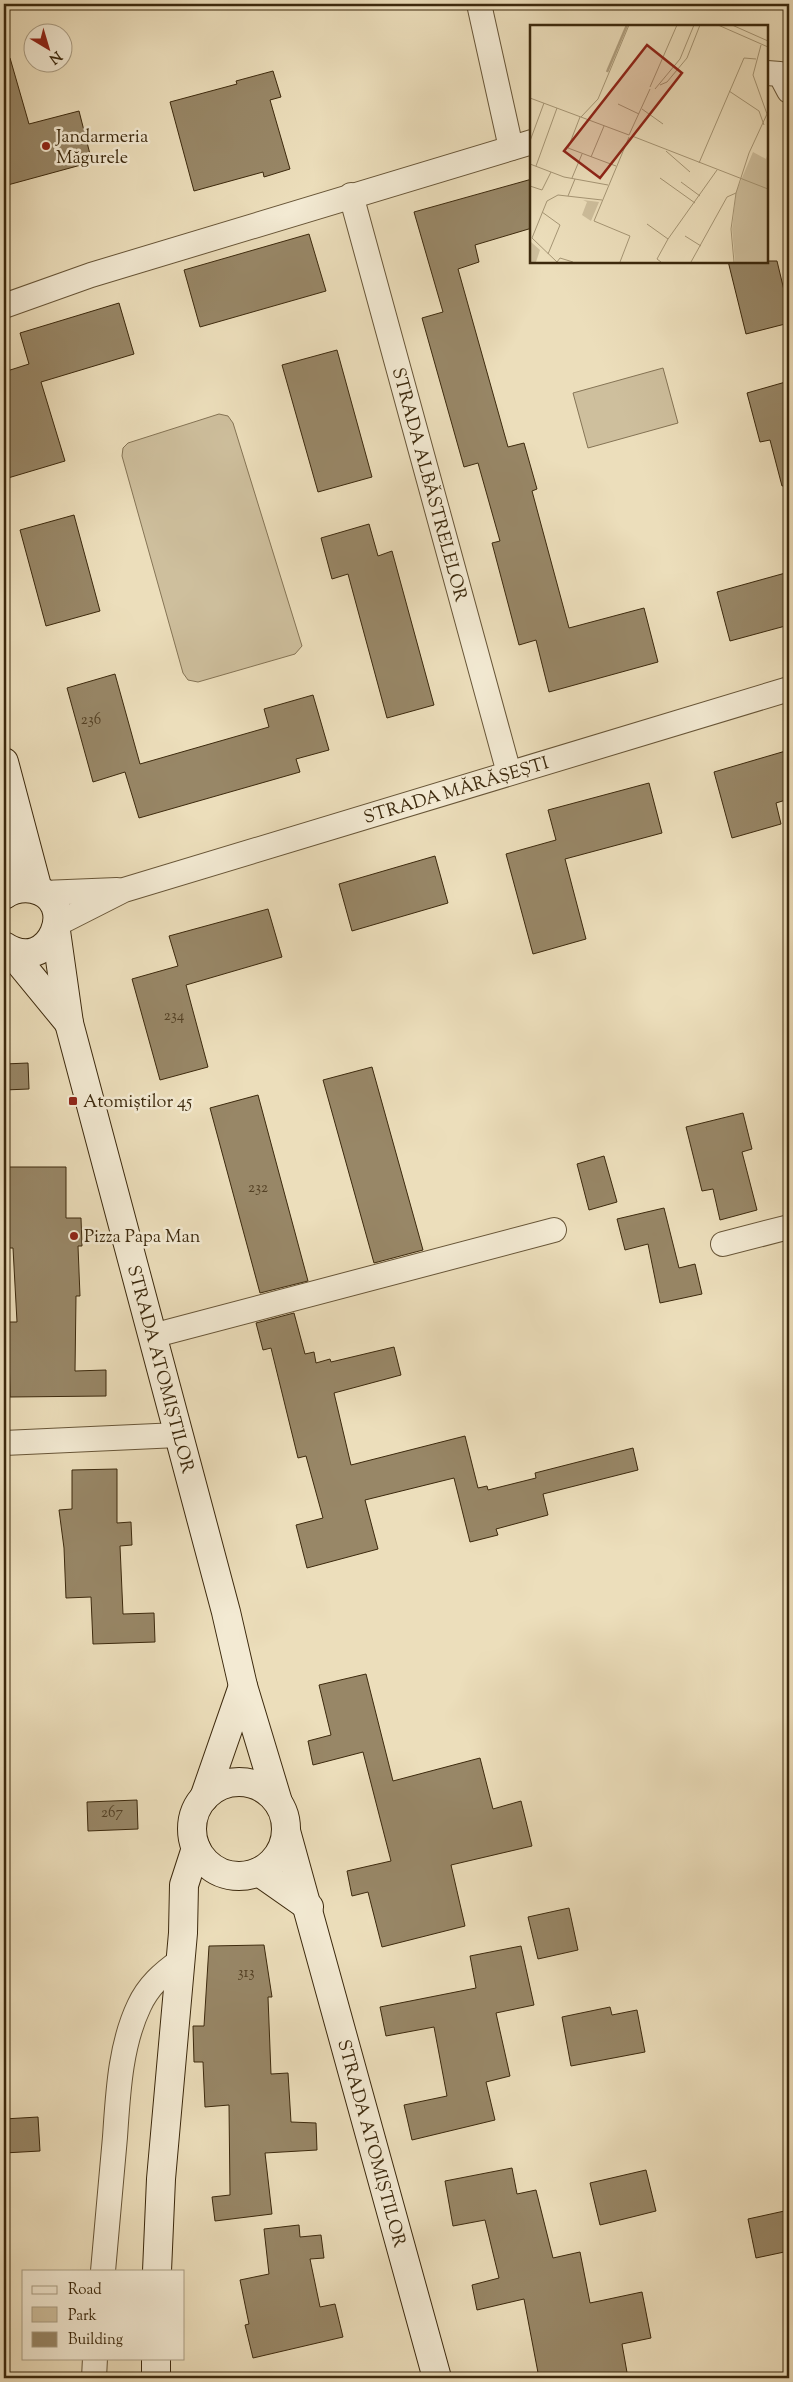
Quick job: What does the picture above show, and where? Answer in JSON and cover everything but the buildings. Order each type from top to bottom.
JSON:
[{"type":"main road","points":[[4,762],[18,820],[40,892],[17,888],[4,895]]},
{"type":"main road","points":[[4,895],[18,820]]},
{"type":"main road","name":"STRADA ATOMIȘTILOR","points":[[40,892],[55,908],[69,1023],[226,1612],[243,1686],[278,1802]]},
{"type":"main road","points":[[7,949],[19,953],[35,952],[51,941],[57,927]]},
{"type":"main road","name":"STRADA ATOMIȘTILOR","points":[[7,949],[69,1023]]},
{"type":"main road","points":[[204,1798],[217,1787],[234,1782],[251,1783],[266,1790],[278,1802],[285,1816],[286,1831],[282,1848],[273,1862],[259,1872],[246,1876],[232,1876],[219,1872],[207,1864],[196,1848],[192,1827],[243,1686]]},
{"type":"main road","name":"STRADA ATOMIȘTILOR","points":[[286,1831],[309,1907],[437,2378]]},
{"type":"main road","points":[[157,2270],[161,2179],[183,1933],[184,1885],[196,1848]]},
{"type":"main road","points":[[183,1933],[195,1903],[206,1885],[219,1872]]},
{"type":"main road","points":[[259,1872],[309,1907]]},
{"type":"main road","points":[[156,2360],[156,2378]]},
{"type":"street","points":[[4,306],[92,275],[521,145],[479,4]]},
{"type":"street","name":"STRADA ALBĂSTRELELOR","points":[[351,195],[509,773]]},
{"type":"street","name":"STRADA MĂRĂȘEȘTI","points":[[57,927],[124,890],[789,689]]},
{"type":"street","name":"STRADA MĂRĂȘEȘTI","points":[[40,892],[124,890]]},
{"type":"street","points":[[723,1244],[789,1228]]},
{"type":"street","points":[[152,1336],[554,1230]]},
{"type":"street","points":[[4,1442],[178,1435]]},
{"type":"street","points":[[103,2270],[119,2088],[124,2056],[138,2007],[146,1993],[158,1978],[180,1961]]},
{"type":"street","points":[[94,2378],[95,2360]]},
{"type":"green space","points":[[663,368],[678,423],[588,448],[573,393]]},
{"type":"green space","points":[[219,414],[228,416],[233,423],[302,646],[295,654],[198,682],[188,680],[183,673],[122,456],[123,448],[128,443]]},
{"type":"place","name":"Jandarmeria Măgurele","points":[[46,146]]},
{"type":"place","name":"Atomiștilor 45","points":[[73,1101]]},
{"type":"place","name":"Pizza Papa Man","points":[[74,1236]]}]
